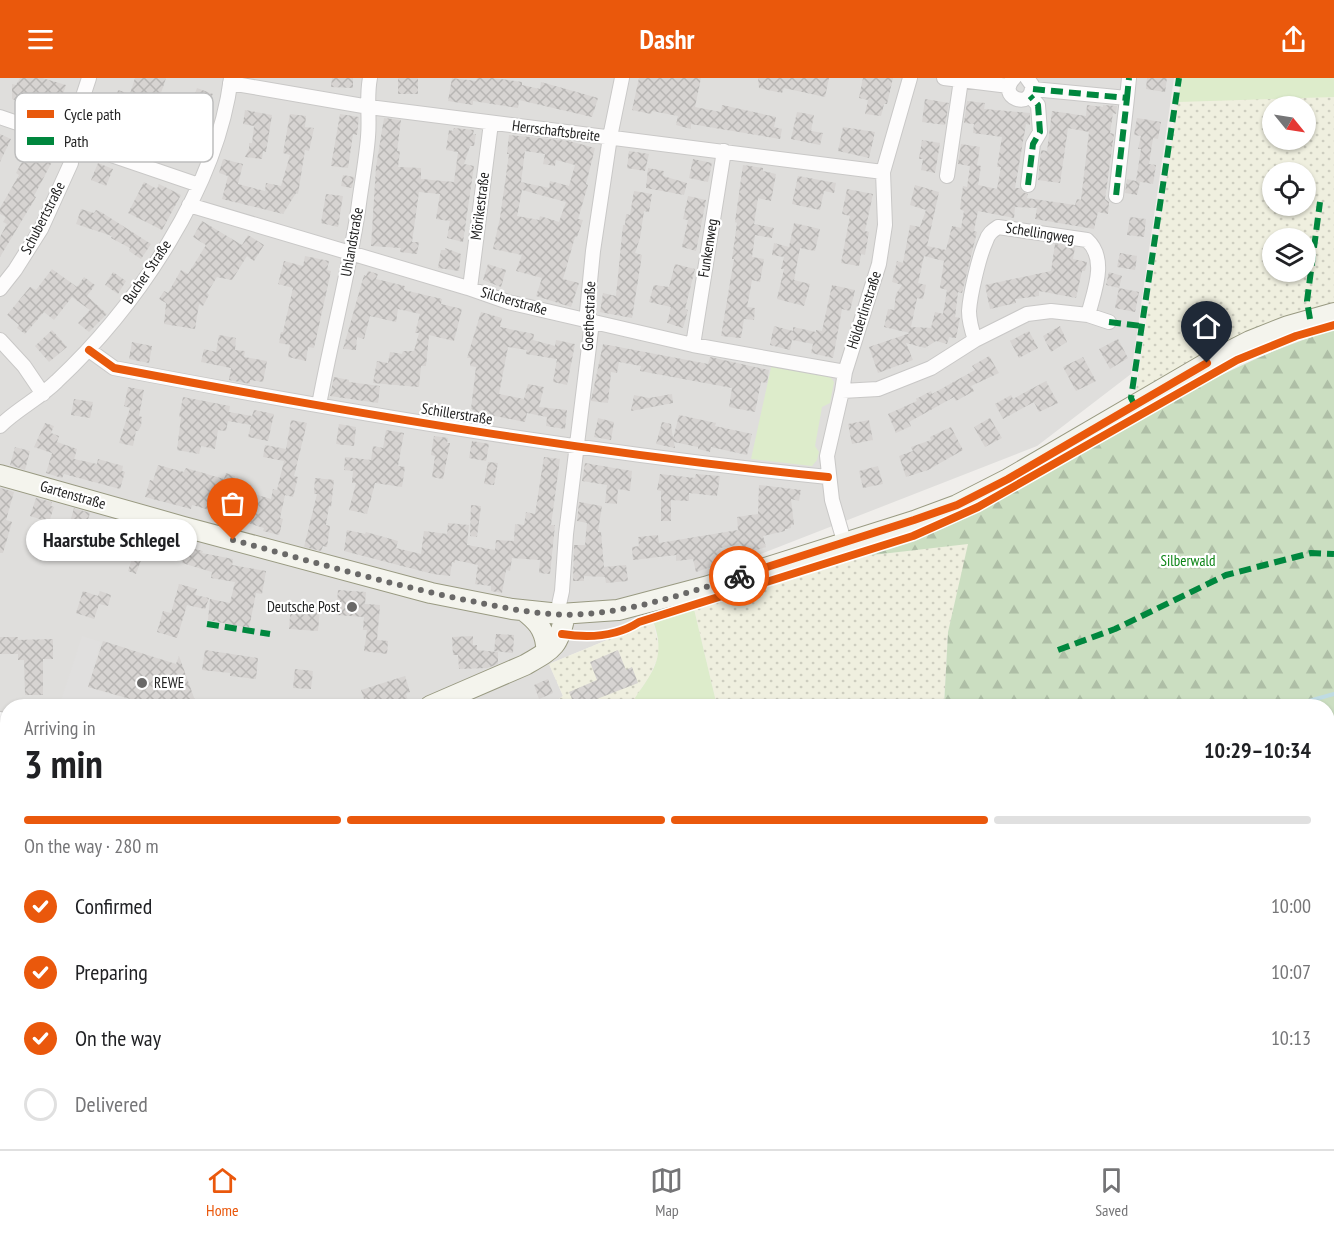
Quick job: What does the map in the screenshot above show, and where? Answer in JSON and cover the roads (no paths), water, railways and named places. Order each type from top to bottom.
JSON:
[{"type":"main road","name":"Gartenstraße","points":[[0,475],[183,527],[431,593],[523,610],[561,614],[618,610],[668,598],[957,505],[1008,479],[1250,340],[1334,312]]},
{"type":"main road","points":[[523,610],[542,629],[542,651]]},
{"type":"main road","points":[[446,699],[525,665],[558,640],[562,634],[561,614]]},
{"type":"street","name":"Schubertstraße","points":[[84,93],[89,78]]},
{"type":"street","name":"Uhlandstraße","points":[[319,405],[352,252],[368,138],[367,94],[370,78]]},
{"type":"street","name":"Goethestraße","points":[[561,614],[566,534],[592,322],[587,312],[610,137],[622,78]]},
{"type":"street","name":"Hölderlinstraße","points":[[844,541],[832,500],[827,456],[845,372],[879,264],[885,225],[883,172],[910,78]]},
{"type":"street","points":[[944,78],[1011,82],[1010,94],[1016,99],[1023,100],[1030,88]]},
{"type":"street","points":[[1116,196],[1129,78]]},
{"type":"street","name":"Herrschaftsbreite","points":[[231,80],[369,107],[883,172]]},
{"type":"street","name":"Bucher Straße","points":[[213,151],[221,131],[231,80]]},
{"type":"street","points":[[947,176],[960,80]]},
{"type":"street","points":[[1030,88],[1127,98]]},
{"type":"street","points":[[1028,185],[1033,144],[1040,132],[1038,105],[1030,88]]},
{"type":"street","points":[[0,117],[15,122]]},
{"type":"street","name":"Mörikestraße","points":[[470,288],[491,123]]},
{"type":"street","name":"Funkenweg","points":[[693,345],[724,151]]},
{"type":"street","name":"Schubertstraße","points":[[0,289],[41,229],[71,162]]},
{"type":"street","points":[[131,162],[199,185]]},
{"type":"street","name":"Bucher Straße","points":[[0,426],[42,394],[89,350],[135,294],[189,205],[208,162]]},
{"type":"street","name":"Silcherstraße","points":[[189,205],[352,252],[508,302],[693,345],[845,372]]},
{"type":"street","name":"Schellingweg","points":[[975,340],[969,312],[985,243],[990,233],[998,227],[1087,240],[1095,247],[1099,263],[1088,315]]},
{"type":"street","points":[[842,391],[878,389],[931,368],[975,340],[1027,314],[1051,311],[1088,315],[1109,322]]},
{"type":"street","points":[[0,340],[24,366],[42,394]]},
{"type":"street","name":"Schillerstraße","points":[[89,350],[114,368],[319,405],[578,446],[828,477]]},
{"type":"waterway","points":[[1316,699],[1334,694]]},
{"type":"place","name":"Haarstube Schlegel","points":[[233,540]]},
{"type":"place","name":"Deutsche Post","points":[[352,607]]},
{"type":"place","name":"REWE","points":[[142,683]]},
{"type":"park label","name":"Silberwald","points":[[1188,561]]}]
